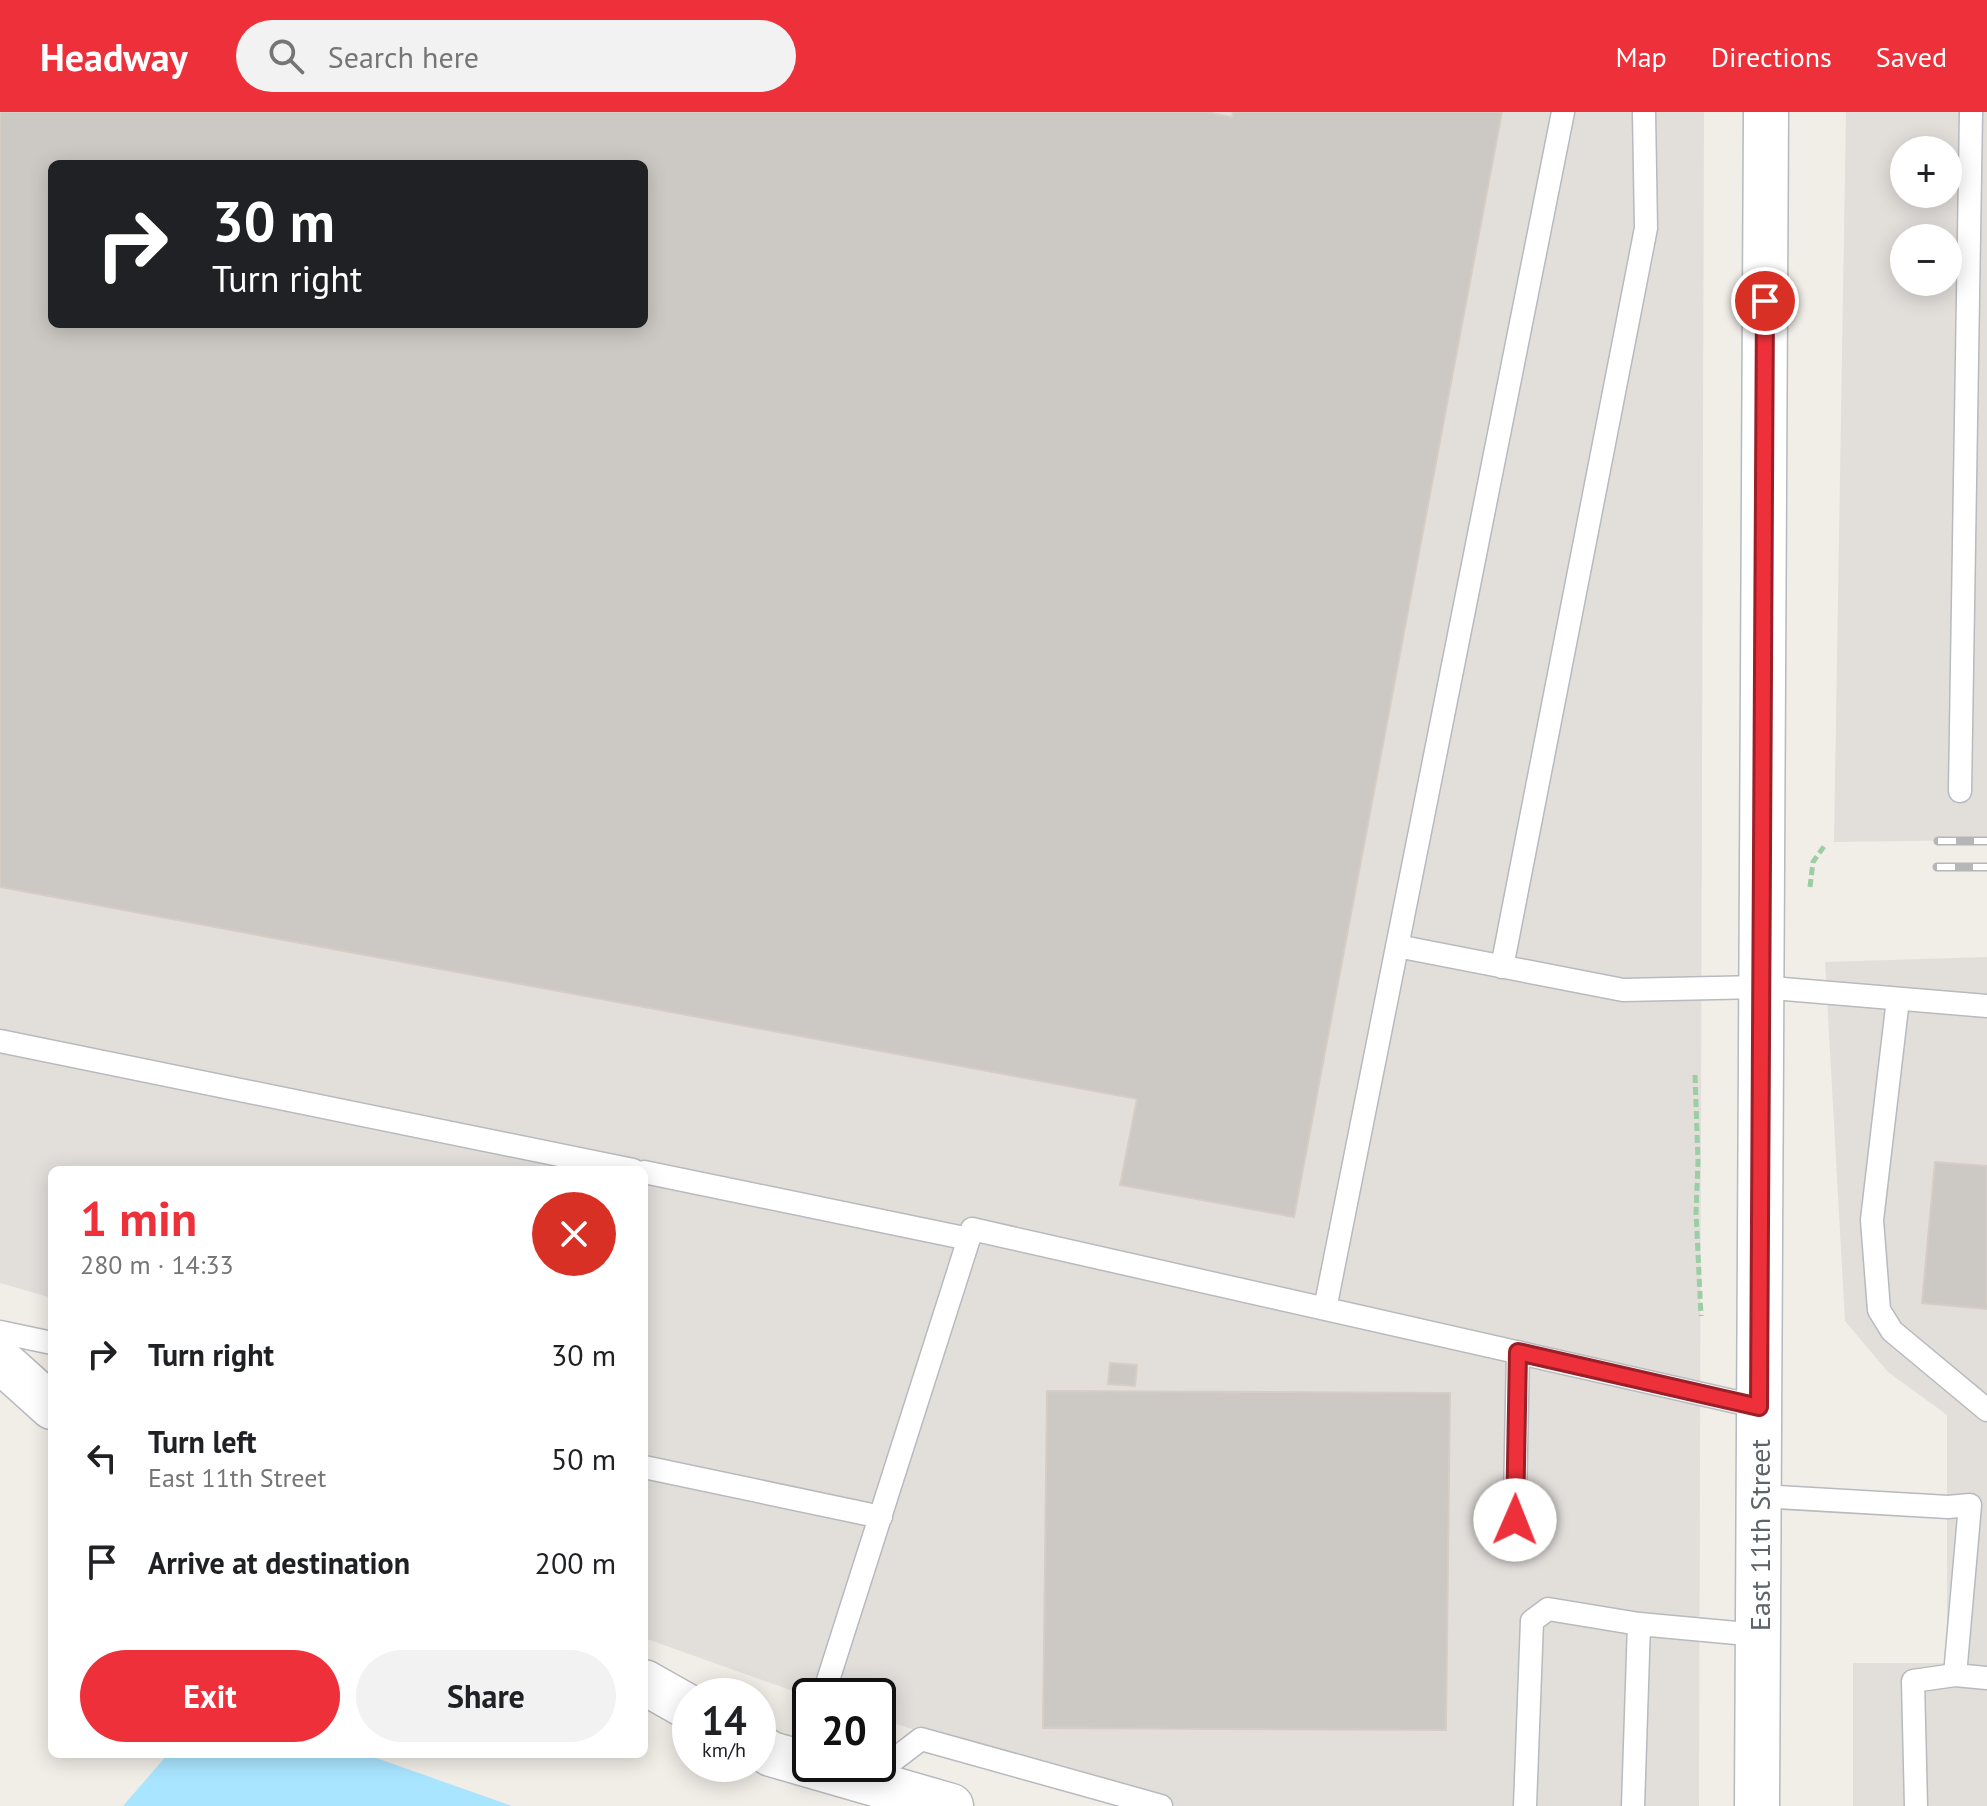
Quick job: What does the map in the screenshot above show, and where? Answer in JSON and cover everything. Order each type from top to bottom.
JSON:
[{"type":"street","name":"East 11th Street","points":[[1757,1806],[1766,112]]},
{"type":"street","points":[[0,1360],[48,1403]]},
{"type":"street","points":[[648,1684],[672,1698]]},
{"type":"street","points":[[869,1782],[951,1806]]},
{"type":"lane","points":[[1325,1309],[1563,112]]},
{"type":"lane","points":[[1502,967],[1646,228],[1644,112]]},
{"type":"lane","points":[[1960,791],[1971,112]]},
{"type":"lane","points":[[1397,946],[1623,990],[1761,987],[1987,1006]]},
{"type":"lane","points":[[1898,999],[1872,1220],[1879,1310],[1892,1331],[1987,1410]]},
{"type":"lane","points":[[0,1041],[613,1166]]},
{"type":"lane","points":[[648,1173],[969,1239]]},
{"type":"lane","points":[[829,1678],[972,1229],[1759,1407]]},
{"type":"lane","points":[[0,1332],[48,1342]]},
{"type":"lane","points":[[1514,1548],[1518,1352]]},
{"type":"lane","points":[[648,1468],[881,1517]]},
{"type":"lane","points":[[1759,1496],[1948,1507],[1979,1500],[1955,1675]]},
{"type":"lane","points":[[1525,1806],[1532,1621],[1548,1609],[1639,1624],[1758,1635]]},
{"type":"lane","points":[[1633,1806],[1639,1624]]},
{"type":"lane","points":[[1916,1806],[1913,1681],[1955,1675],[1987,1678]]},
{"type":"lane","points":[[896,1758],[921,1739],[1161,1806]]},
{"type":"path","points":[[1810,887],[1813,862],[1825,845]]},
{"type":"path","points":[[1695,1075],[1696,1212],[1701,1316]]},
{"type":"shaded area","points":[[0,112],[1704,112],[1699,1806],[1147,1806],[896,1724],[896,1678],[792,1678],[792,1691],[776,1685],[776,1678],[757,1678],[648,1639],[648,1166],[48,1166],[48,1297],[0,1283]]},
{"type":"shaded area","points":[[1846,112],[1987,112],[1987,840],[1834,842]]},
{"type":"shaded area","points":[[1987,957],[1987,1806],[1853,1806],[1853,1663],[1947,1663],[1947,1415],[1888,1372],[1845,1321],[1825,962]]},
{"type":"water","points":[[165,1758],[376,1758],[512,1806],[123,1806]]},
{"type":"building","points":[[0,112],[1206,112],[1232,117],[1233,112],[1502,112],[1294,1217],[1120,1185],[1137,1099],[0,887]]},
{"type":"building","points":[[1935,1162],[1987,1166],[1987,1309],[1922,1303]]},
{"type":"building","points":[[1110,1363],[1137,1365],[1135,1386],[1108,1384]]},
{"type":"building","points":[[1047,1391],[1450,1393],[1446,1730],[1043,1728]]},
{"type":"railway","points":[[1938,841],[1987,841]]},
{"type":"railway","points":[[1937,867],[1987,867]]},
{"type":"route","points":[[1515,1520],[1518,1352],[1759,1407],[1765,301]]}]
